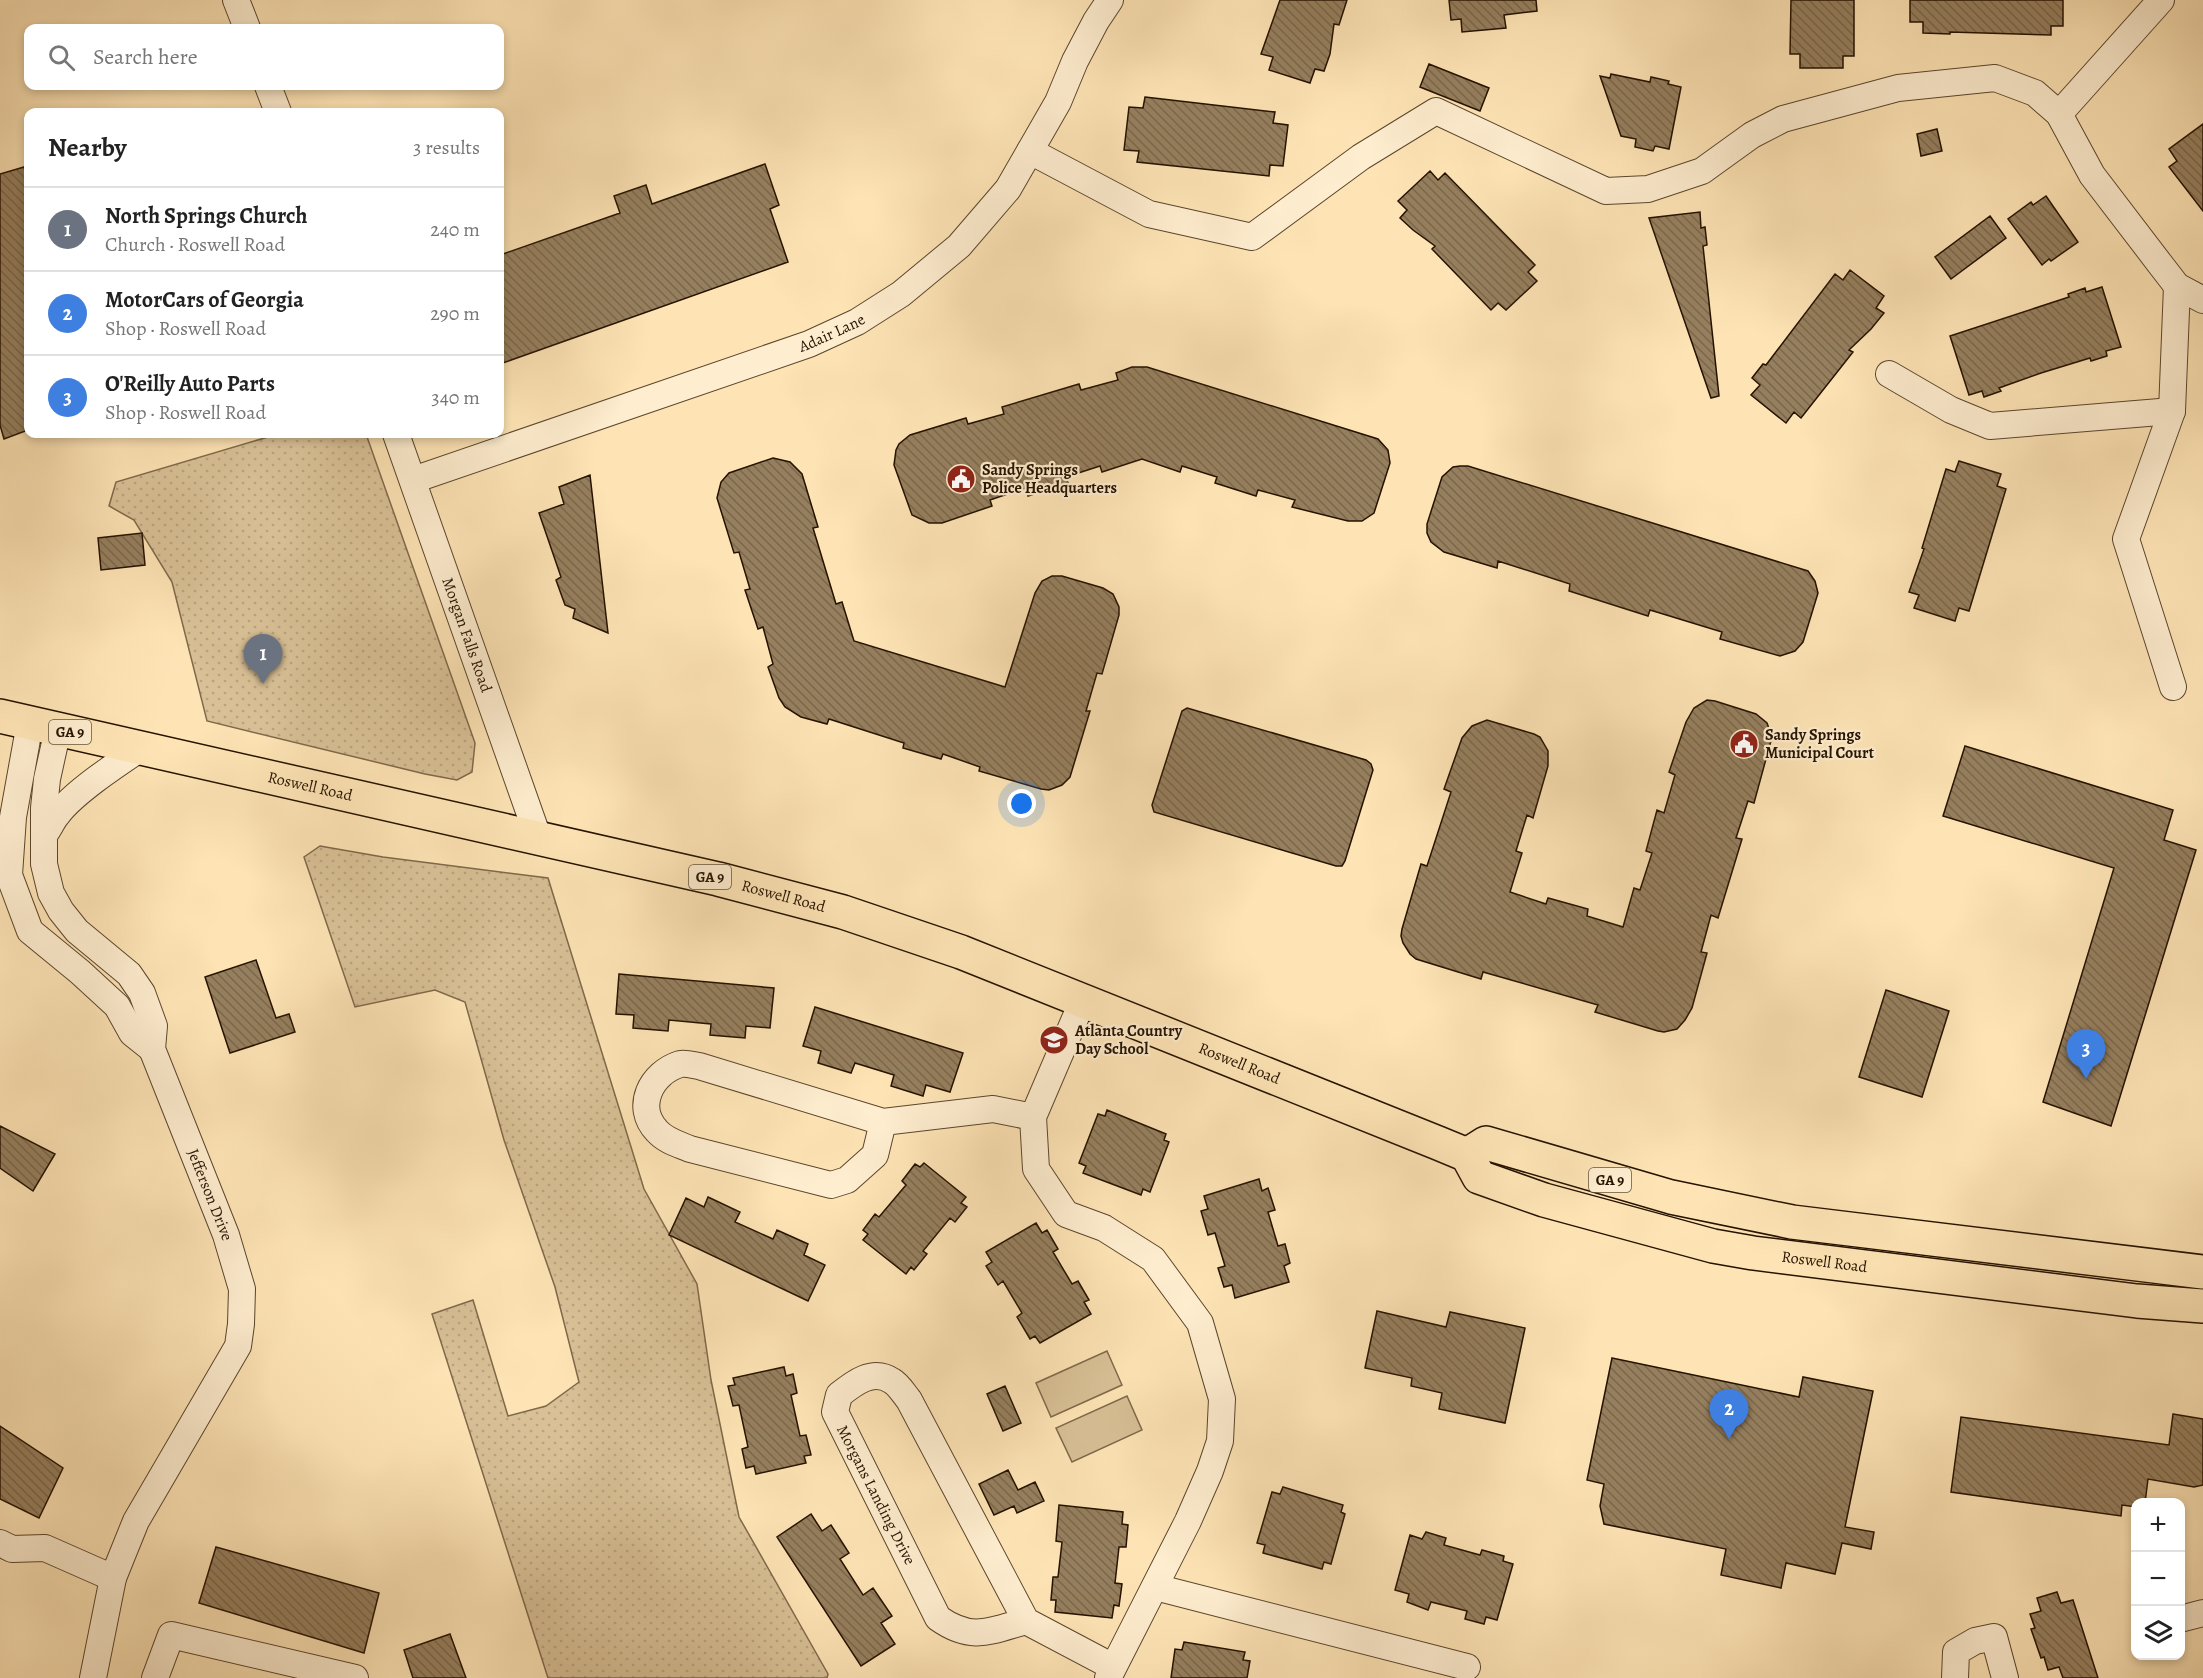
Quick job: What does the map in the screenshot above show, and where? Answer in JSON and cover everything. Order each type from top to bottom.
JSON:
[{"type":"main road","name":"Roswell Road","points":[[30,723],[538,837],[718,879],[843,912],[961,952],[1467,1155],[1479,1177],[1544,1200],[1713,1245],[1753,1253],[1930,1276],[2203,1306]]},
{"type":"main road","name":"GA 9","points":[[1467,1155],[1486,1143],[1671,1197],[1792,1222],[2203,1272]]},
{"type":"street","points":[[236,0],[245,24]]},
{"type":"street","name":"Adair Lane","points":[[413,480],[809,344],[857,322],[901,294],[959,246],[1008,189],[1058,102],[1075,61],[1110,0]]},
{"type":"street","points":[[2059,114],[2162,0]]},
{"type":"street","points":[[1030,151],[1149,214],[1252,237],[1361,157],[1436,111],[1606,191],[1648,189],[1702,171],[1752,135],[1783,119],[1898,88],[1995,78],[2036,93],[2059,114],[2092,175],[2177,285],[2203,300]]},
{"type":"street","points":[[270,90],[276,108]]},
{"type":"street","points":[[2173,687],[2126,539],[2172,411],[2177,285]]},
{"type":"street","points":[[1889,374],[1951,410],[1990,426],[2172,411]]},
{"type":"street","name":"Morgan Falls Road","points":[[397,438],[538,837]]},
{"type":"street","name":"Jefferson Drive","points":[[30,723],[14,817],[9,875],[30,931],[117,1006],[132,1033],[152,1048]]},
{"type":"street","name":"Jefferson Drive","points":[[30,723],[47,779],[44,864],[51,893],[61,911],[77,931],[129,974],[142,993],[154,1026],[152,1048],[226,1235],[242,1289],[241,1324],[237,1346],[136,1521],[113,1578]]},
{"type":"street","points":[[45,835],[58,814],[80,793],[116,764],[141,748]]},
{"type":"street","points":[[0,792],[14,817]]},
{"type":"street","points":[[1026,1621],[1111,1673],[1210,1471],[1220,1441],[1222,1399],[1200,1323],[1153,1259],[1104,1228],[1066,1214],[1036,1169],[1033,1117],[1083,1000]]},
{"type":"street","points":[[883,1122],[875,1155],[847,1180],[831,1185],[690,1149],[668,1141],[656,1130],[650,1120],[646,1094],[655,1080],[668,1070],[682,1064],[699,1066],[883,1122],[993,1109],[1033,1117]]},
{"type":"street","name":"Morgans Landing Drive","points":[[875,1375],[893,1381],[909,1400],[1026,1621],[985,1632],[967,1633],[954,1629],[939,1618],[835,1412],[838,1395],[856,1382],[875,1375]]},
{"type":"street","points":[[0,1543],[12,1550],[45,1548],[113,1578],[93,1678]]},
{"type":"street","points":[[1155,1587],[1467,1667]]},
{"type":"street","points":[[2185,1618],[2203,1613]]},
{"type":"street","points":[[155,1678],[171,1635],[355,1678]]},
{"type":"street","points":[[1955,1678],[1956,1652],[1975,1641],[1994,1637],[2005,1678]]},
{"type":"shaded area","points":[[264,438],[367,438],[475,743],[472,772],[457,780],[425,774],[207,721],[172,582],[134,520],[109,506],[116,482]]},
{"type":"shaded area","points":[[320,846],[383,857],[548,878],[644,1189],[697,1284],[711,1380],[739,1517],[828,1674],[827,1678],[548,1678],[432,1314],[473,1300],[508,1416],[546,1406],[579,1382],[555,1287],[504,1140],[465,1002],[435,990],[355,1007],[304,857]]},
{"type":"shaded area","points":[[1107,1351],[1122,1385],[1051,1417],[1036,1383]]},
{"type":"shaded area","points":[[1127,1396],[1142,1430],[1072,1462],[1056,1428]]},
{"type":"building","points":[[1280,0],[1347,0],[1339,25],[1334,24],[1330,54],[1324,71],[1315,69],[1310,83],[1269,70],[1273,57],[1261,54]]},
{"type":"building","points":[[1449,0],[1536,0],[1537,11],[1504,15],[1506,28],[1462,32],[1461,19],[1451,20]]},
{"type":"building","points":[[1791,0],[1854,0],[1854,56],[1843,56],[1843,68],[1800,68],[1800,54],[1790,54]]},
{"type":"building","points":[[1910,0],[2063,0],[2063,26],[2051,26],[2051,35],[1923,33],[1923,22],[1910,22]]},
{"type":"building","points":[[1429,64],[1489,88],[1480,111],[1420,87]]},
{"type":"building","points":[[1611,74],[1650,82],[1651,77],[1669,81],[1668,84],[1681,87],[1669,149],[1655,146],[1653,151],[1635,147],[1636,139],[1621,136],[1600,76],[1610,78]]},
{"type":"building","points":[[1145,97],[1275,112],[1273,123],[1288,125],[1283,166],[1270,165],[1269,176],[1137,162],[1139,151],[1124,150],[1129,107],[1143,108]]},
{"type":"building","points":[[2203,124],[2203,211],[2169,167],[2177,161],[2169,149]]},
{"type":"building","points":[[1937,129],[1942,151],[1921,156],[1917,134]]},
{"type":"building","points":[[765,164],[779,205],[770,209],[788,262],[504,363],[504,254],[620,213],[614,196],[646,185],[652,204]]},
{"type":"building","points":[[24,167],[24,432],[4,439],[0,425],[0,174]]},
{"type":"building","points":[[1430,171],[1438,180],[1445,173],[1535,265],[1528,272],[1537,281],[1506,310],[1498,303],[1491,310],[1432,249],[1435,246],[1400,218],[1407,210],[1398,201]]},
{"type":"building","points":[[2046,196],[2078,242],[2042,265],[2008,219],[2031,202],[2033,205]]},
{"type":"building","points":[[1700,212],[1701,228],[1705,227],[1707,245],[1703,246],[1719,396],[1711,398],[1649,218]]},
{"type":"building","points":[[1990,216],[2006,238],[1951,279],[1935,257]]},
{"type":"building","points":[[1850,270],[1884,296],[1876,308],[1884,313],[1849,350],[1853,352],[1801,418],[1794,412],[1786,423],[1751,395],[1760,385],[1752,378],[1763,364],[1766,365],[1835,274],[1843,280]]},
{"type":"building","points":[[2102,287],[2121,347],[2106,351],[2107,356],[2091,361],[2090,358],[2041,373],[1999,388],[2001,391],[1984,397],[1982,391],[1969,395],[1950,336],[2069,297],[2068,294],[2085,288],[2086,292]]},
{"type":"building","points":[[1132,367],[1147,367],[1378,439],[1388,450],[1390,463],[1374,513],[1362,521],[1348,521],[1292,507],[1295,500],[1258,490],[1256,496],[1215,483],[1217,477],[1182,466],[1180,472],[1142,459],[1102,472],[1100,466],[1066,477],[1068,483],[1028,496],[1025,488],[990,500],[992,506],[942,523],[929,523],[912,515],[894,465],[899,444],[910,435],[966,418],[968,424],[1004,414],[1002,407],[1079,384],[1081,390],[1118,380],[1116,373]]},
{"type":"building","points":[[773,458],[790,462],[802,474],[818,527],[813,528],[836,604],[842,602],[854,641],[1005,687],[1035,593],[1042,581],[1052,576],[1062,576],[1103,588],[1113,594],[1119,607],[1119,615],[1102,674],[1097,673],[1086,711],[1090,711],[1070,777],[1062,785],[1049,790],[1041,789],[979,771],[980,767],[943,754],[941,759],[903,748],[904,743],[829,719],[827,724],[801,717],[785,707],[779,698],[768,667],[773,664],[763,627],[758,629],[745,590],[750,589],[739,552],[734,553],[717,498],[721,482],[729,473]]},
{"type":"building","points":[[1959,461],[2001,474],[1997,486],[2006,489],[1969,611],[1959,608],[1955,621],[1914,608],[1919,595],[1909,592],[1924,549],[1922,548],[1946,469],[1955,472]]},
{"type":"building","points":[[1468,466],[1808,571],[1815,581],[1818,593],[1803,642],[1795,651],[1780,656],[1720,639],[1722,632],[1650,610],[1648,616],[1569,591],[1570,584],[1498,561],[1497,568],[1444,552],[1431,542],[1427,533],[1427,524],[1442,477],[1453,467]]},
{"type":"building","points":[[590,475],[608,633],[573,618],[575,609],[565,605],[556,580],[561,577],[539,513],[564,504],[559,487]]},
{"type":"building","points":[[142,533],[145,565],[101,570],[98,538]]},
{"type":"building","points":[[1707,700],[1756,714],[1767,723],[1772,737],[1754,803],[1748,801],[1736,838],[1742,839],[1718,918],[1711,915],[1701,952],[1707,953],[1692,1008],[1677,1029],[1658,1031],[1595,1012],[1598,1005],[1483,972],[1481,979],[1416,959],[1410,954],[1403,943],[1402,929],[1421,864],[1427,866],[1451,792],[1444,789],[1462,738],[1472,726],[1487,720],[1534,734],[1540,737],[1548,751],[1548,766],[1533,818],[1527,815],[1516,851],[1522,853],[1510,892],[1546,904],[1548,898],[1588,909],[1587,916],[1623,927],[1634,888],[1640,890],[1652,853],[1646,851],[1657,810],[1664,813],[1675,775],[1669,772],[1686,722],[1694,708]]},
{"type":"building","points":[[1187,708],[1366,760],[1371,764],[1373,770],[1342,866],[1154,812],[1152,805],[1182,711]]},
{"type":"building","points":[[1965,746],[2173,810],[2164,840],[2196,850],[2111,1126],[2043,1102],[2114,868],[1943,816]]},
{"type":"building","points":[[256,960],[276,1018],[289,1014],[295,1032],[230,1053],[205,977]]},
{"type":"building","points":[[619,974],[774,988],[770,1028],[746,1026],[745,1038],[710,1035],[711,1024],[669,1020],[668,1031],[633,1028],[634,1015],[616,1014]]},
{"type":"building","points":[[1886,990],[1949,1011],[1922,1097],[1859,1077]]},
{"type":"building","points":[[815,1007],[963,1053],[950,1092],[926,1085],[923,1096],[891,1086],[894,1075],[855,1063],[851,1073],[818,1063],[821,1051],[803,1046]]},
{"type":"building","points":[[1107,1110],[1166,1134],[1164,1140],[1169,1142],[1150,1192],[1143,1189],[1141,1195],[1083,1173],[1086,1166],[1079,1163],[1098,1114],[1105,1116]]},
{"type":"building","points":[[0,1126],[55,1154],[33,1191],[0,1168]]},
{"type":"building","points":[[924,1163],[966,1197],[961,1203],[967,1207],[955,1222],[950,1218],[923,1251],[927,1254],[914,1270],[911,1267],[906,1274],[863,1240],[868,1234],[863,1230],[875,1214],[879,1217],[906,1185],[902,1181],[915,1164],[920,1167]]},
{"type":"building","points":[[1259,1179],[1262,1191],[1268,1188],[1275,1210],[1268,1212],[1278,1246],[1285,1244],[1290,1263],[1284,1266],[1289,1282],[1235,1298],[1232,1285],[1224,1287],[1218,1268],[1225,1266],[1215,1233],[1208,1235],[1201,1211],[1208,1209],[1204,1196]]},
{"type":"building","points":[[708,1197],[740,1212],[735,1222],[773,1239],[777,1230],[808,1244],[804,1255],[825,1265],[808,1301],[669,1235],[686,1198],[704,1207]]},
{"type":"building","points":[[1036,1223],[1042,1233],[1047,1230],[1058,1249],[1053,1252],[1072,1284],[1078,1281],[1089,1300],[1084,1302],[1091,1314],[1040,1343],[1035,1336],[1030,1339],[1017,1317],[1022,1313],[1003,1281],[998,1285],[986,1266],[992,1262],[986,1252]]},
{"type":"building","points":[[1377,1311],[1446,1327],[1450,1312],[1525,1328],[1505,1423],[1439,1409],[1442,1393],[1411,1386],[1412,1378],[1365,1368]]},
{"type":"building","points":[[1612,1358],[1799,1397],[1803,1377],[1873,1391],[1845,1527],[1874,1532],[1871,1549],[1842,1543],[1835,1574],[1786,1563],[1781,1588],[1721,1575],[1726,1549],[1604,1524],[1600,1506],[1604,1484],[1587,1480]]},
{"type":"building","points":[[784,1367],[786,1376],[793,1374],[797,1393],[791,1395],[800,1436],[806,1435],[811,1455],[804,1456],[806,1463],[756,1474],[754,1466],[746,1468],[742,1449],[748,1447],[739,1405],[733,1406],[728,1386],[735,1385],[733,1378]]},
{"type":"building","points":[[1005,1386],[1021,1423],[1003,1431],[987,1394]]},
{"type":"building","points":[[2173,1414],[2203,1419],[2203,1485],[2194,1487],[2148,1479],[2146,1498],[2131,1498],[2131,1506],[2122,1505],[2121,1516],[1951,1492],[1961,1417],[2169,1445]]},
{"type":"building","points":[[0,1426],[63,1468],[39,1518],[0,1499]]},
{"type":"building","points":[[1008,1470],[1018,1490],[1035,1482],[1044,1501],[1017,1513],[1014,1506],[994,1515],[979,1484]]},
{"type":"building","points":[[1283,1487],[1343,1505],[1341,1512],[1345,1514],[1331,1564],[1324,1562],[1322,1569],[1263,1553],[1265,1545],[1257,1543],[1272,1492],[1280,1494]]},
{"type":"building","points":[[1059,1505],[1123,1512],[1122,1524],[1128,1525],[1126,1547],[1119,1547],[1115,1583],[1122,1584],[1119,1606],[1114,1605],[1112,1618],[1055,1612],[1056,1600],[1051,1600],[1053,1577],[1058,1577],[1062,1542],[1056,1541]]},
{"type":"building","points":[[811,1514],[822,1531],[831,1525],[849,1553],[840,1559],[863,1595],[873,1588],[892,1616],[881,1623],[895,1644],[861,1666],[777,1537]]},
{"type":"building","points":[[1426,1532],[1446,1538],[1444,1545],[1480,1555],[1482,1550],[1504,1556],[1503,1561],[1513,1564],[1497,1620],[1486,1617],[1484,1624],[1465,1619],[1467,1611],[1431,1602],[1428,1610],[1407,1602],[1409,1594],[1395,1590],[1410,1535],[1422,1539]]},
{"type":"building","points":[[216,1547],[379,1593],[364,1653],[199,1603]]},
{"type":"building","points":[[2057,1592],[2061,1603],[2073,1600],[2098,1678],[2063,1678],[2059,1667],[2048,1670],[2044,1657],[2041,1658],[2031,1629],[2035,1628],[2030,1614],[2041,1611],[2037,1598]]},
{"type":"building","points":[[450,1634],[466,1678],[413,1678],[404,1650]]},
{"type":"building","points":[[1184,1642],[1245,1652],[1243,1660],[1250,1661],[1247,1678],[1171,1678],[1175,1649],[1182,1650]]},
{"type":"place","name":"Sandy Springs Police Headquarters","points":[[961,479]]},
{"type":"place","name":"North Springs Church","points":[[263,684]]},
{"type":"place","name":"Sandy Springs Municipal Court","points":[[1744,744]]},
{"type":"place","name":"Atlanta Country Day School","points":[[1054,1040]]},
{"type":"place","name":"O'Reilly Auto Parts","points":[[2086,1079]]},
{"type":"place","name":"MotorCars of Georgia","points":[[1729,1439]]}]
